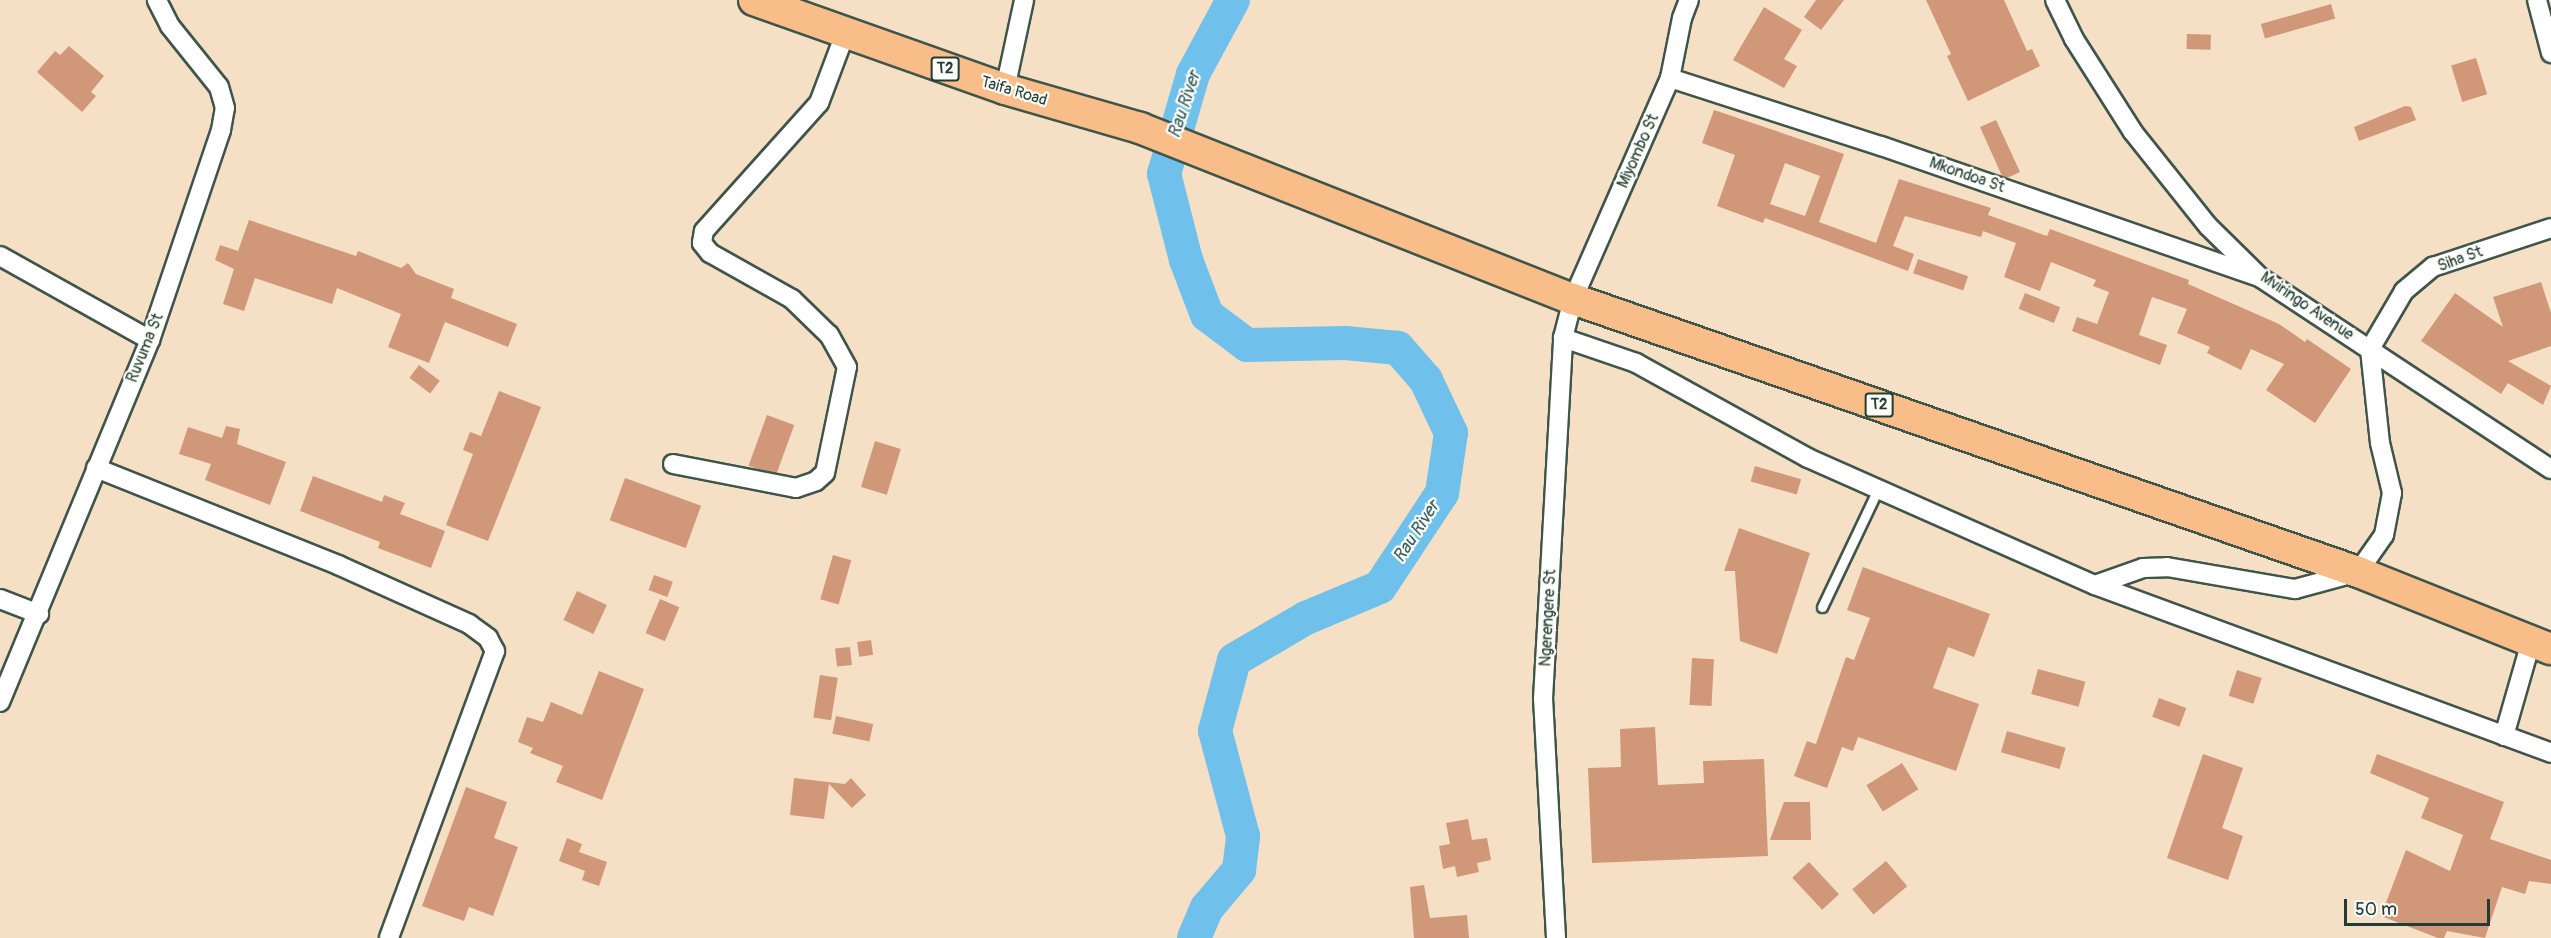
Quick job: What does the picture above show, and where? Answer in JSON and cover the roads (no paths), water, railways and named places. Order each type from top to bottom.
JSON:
[{"type":"highway","name":"Taifa Road","points":[[754,0],[1005,90],[1140,128],[1572,298]]},
{"type":"highway","name":"T2","points":[[1572,298],[2358,572],[2541,646]]},
{"type":"street","name":"Ruvuma St","points":[[0,702],[39,614],[96,468],[150,340],[221,130],[225,108],[208,69],[170,26],[157,0]]},
{"type":"street","points":[[1005,90],[1024,0]]},
{"type":"street","name":"Miyombo St","points":[[1572,298],[1670,78],[1682,18],[1689,0]]},
{"type":"street","name":"Mviringo Avenue","points":[[2055,0],[2074,39],[2133,132],[2208,226],[2261,278],[2551,469]]},
{"type":"street","points":[[2537,0],[2551,53]]},
{"type":"street","points":[[674,464],[796,488],[816,481],[825,473],[847,367],[829,335],[792,299],[710,253],[702,243],[704,231],[819,104],[845,34]]},
{"type":"street","name":"Mkondoa St","points":[[1670,78],[1881,146],[2261,278]]},
{"type":"street","name":"Siha St","points":[[2370,349],[2404,291],[2433,267],[2551,228]]},
{"type":"street","points":[[0,256],[150,340]]},
{"type":"street","name":"Ngerengere St","points":[[1556,938],[1543,699],[1563,338],[1572,298]]},
{"type":"street","points":[[1563,338],[1636,363],[1877,491],[2095,585],[2551,753]]},
{"type":"street","points":[[2095,585],[2143,568],[2167,567],[2295,589],[2358,572],[2384,535],[2392,493],[2380,443],[2370,349]]},
{"type":"street","points":[[96,468],[338,565],[469,624],[488,638],[495,651],[389,938]]},
{"type":"street","points":[[0,599],[39,614]]},
{"type":"street","points":[[2504,736],[2541,646]]},
{"type":"lane","points":[[1822,607],[1877,491]]},
{"type":"waterway","name":"Rau River","points":[[1194,938],[1207,908],[1239,870],[1243,836],[1215,731],[1234,660],[1306,618],[1380,587],[1442,493],[1451,433],[1426,380],[1398,348],[1345,343],[1247,345],[1207,315],[1186,260],[1164,174],[1193,74],[1233,0]]}]
